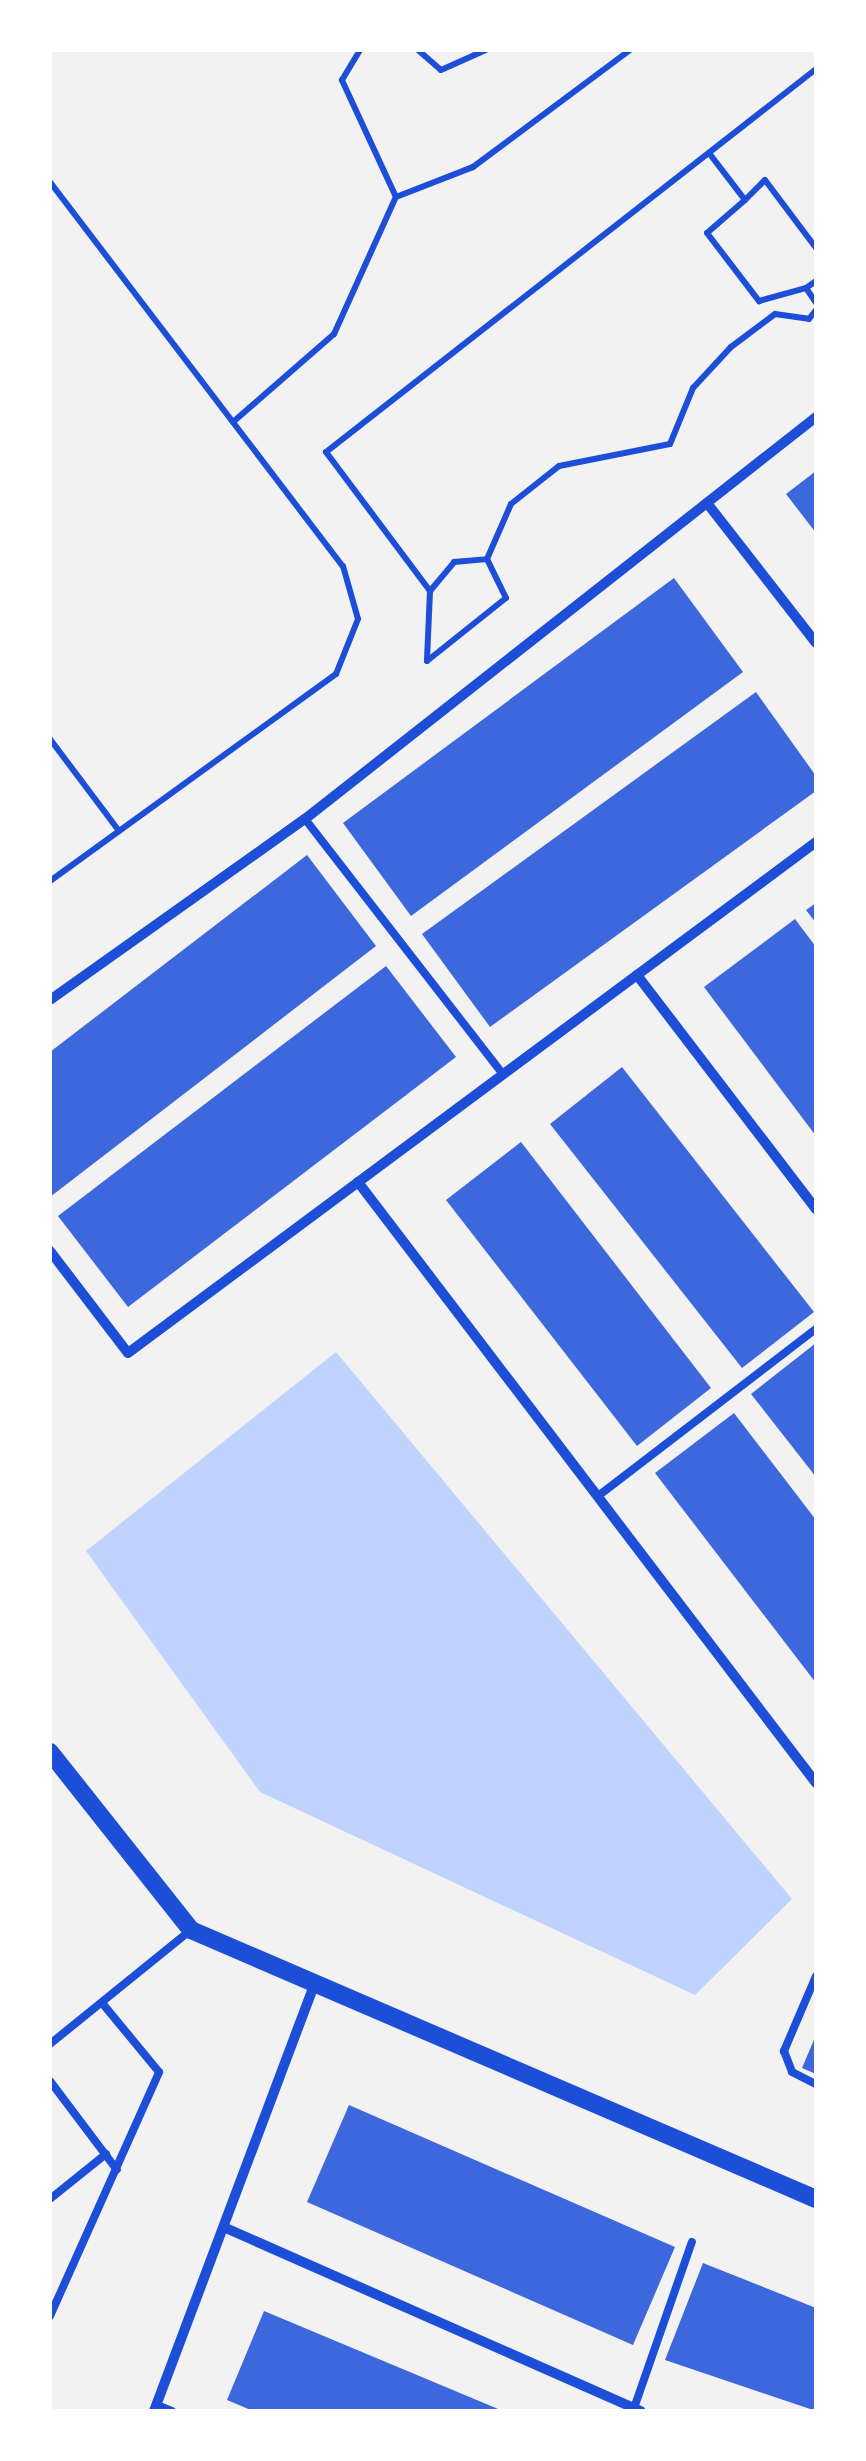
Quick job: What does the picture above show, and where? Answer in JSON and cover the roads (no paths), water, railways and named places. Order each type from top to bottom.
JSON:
[{"type":"street","points":[[50,1000],[305,819],[816,417]]},
{"type":"street","points":[[707,503],[816,643]]},
{"type":"street","points":[[50,1251],[128,1353],[816,842]]},
{"type":"street","points":[[637,975],[816,1209]]},
{"type":"street","points":[[358,1182],[602,1493],[816,1783]]},
{"type":"street","points":[[50,1752],[191,1930],[313,1988],[816,2199]]},
{"type":"street","points":[[156,2408],[228,2230],[313,1988]]},
{"type":"street","points":[[228,2230],[636,2410]]},
{"type":"lane","points":[[305,819],[503,1074]]},
{"type":"lane","points":[[602,1493],[816,1329]]},
{"type":"lane","points":[[50,2044],[191,1930]]},
{"type":"lane","points":[[816,1976],[784,2051],[792,2072],[816,2084]]},
{"type":"lane","points":[[50,2316],[159,2072],[104,2004]]},
{"type":"lane","points":[[50,2082],[117,2170]]},
{"type":"lane","points":[[50,2200],[106,2154]]},
{"type":"lane","points":[[636,2410],[692,2242]]},
{"type":"lane","points":[[156,2408],[172,2411]]},
{"type":"water","points":[[336,1352],[792,1899],[695,1995],[260,1792],[86,1551]]}]
